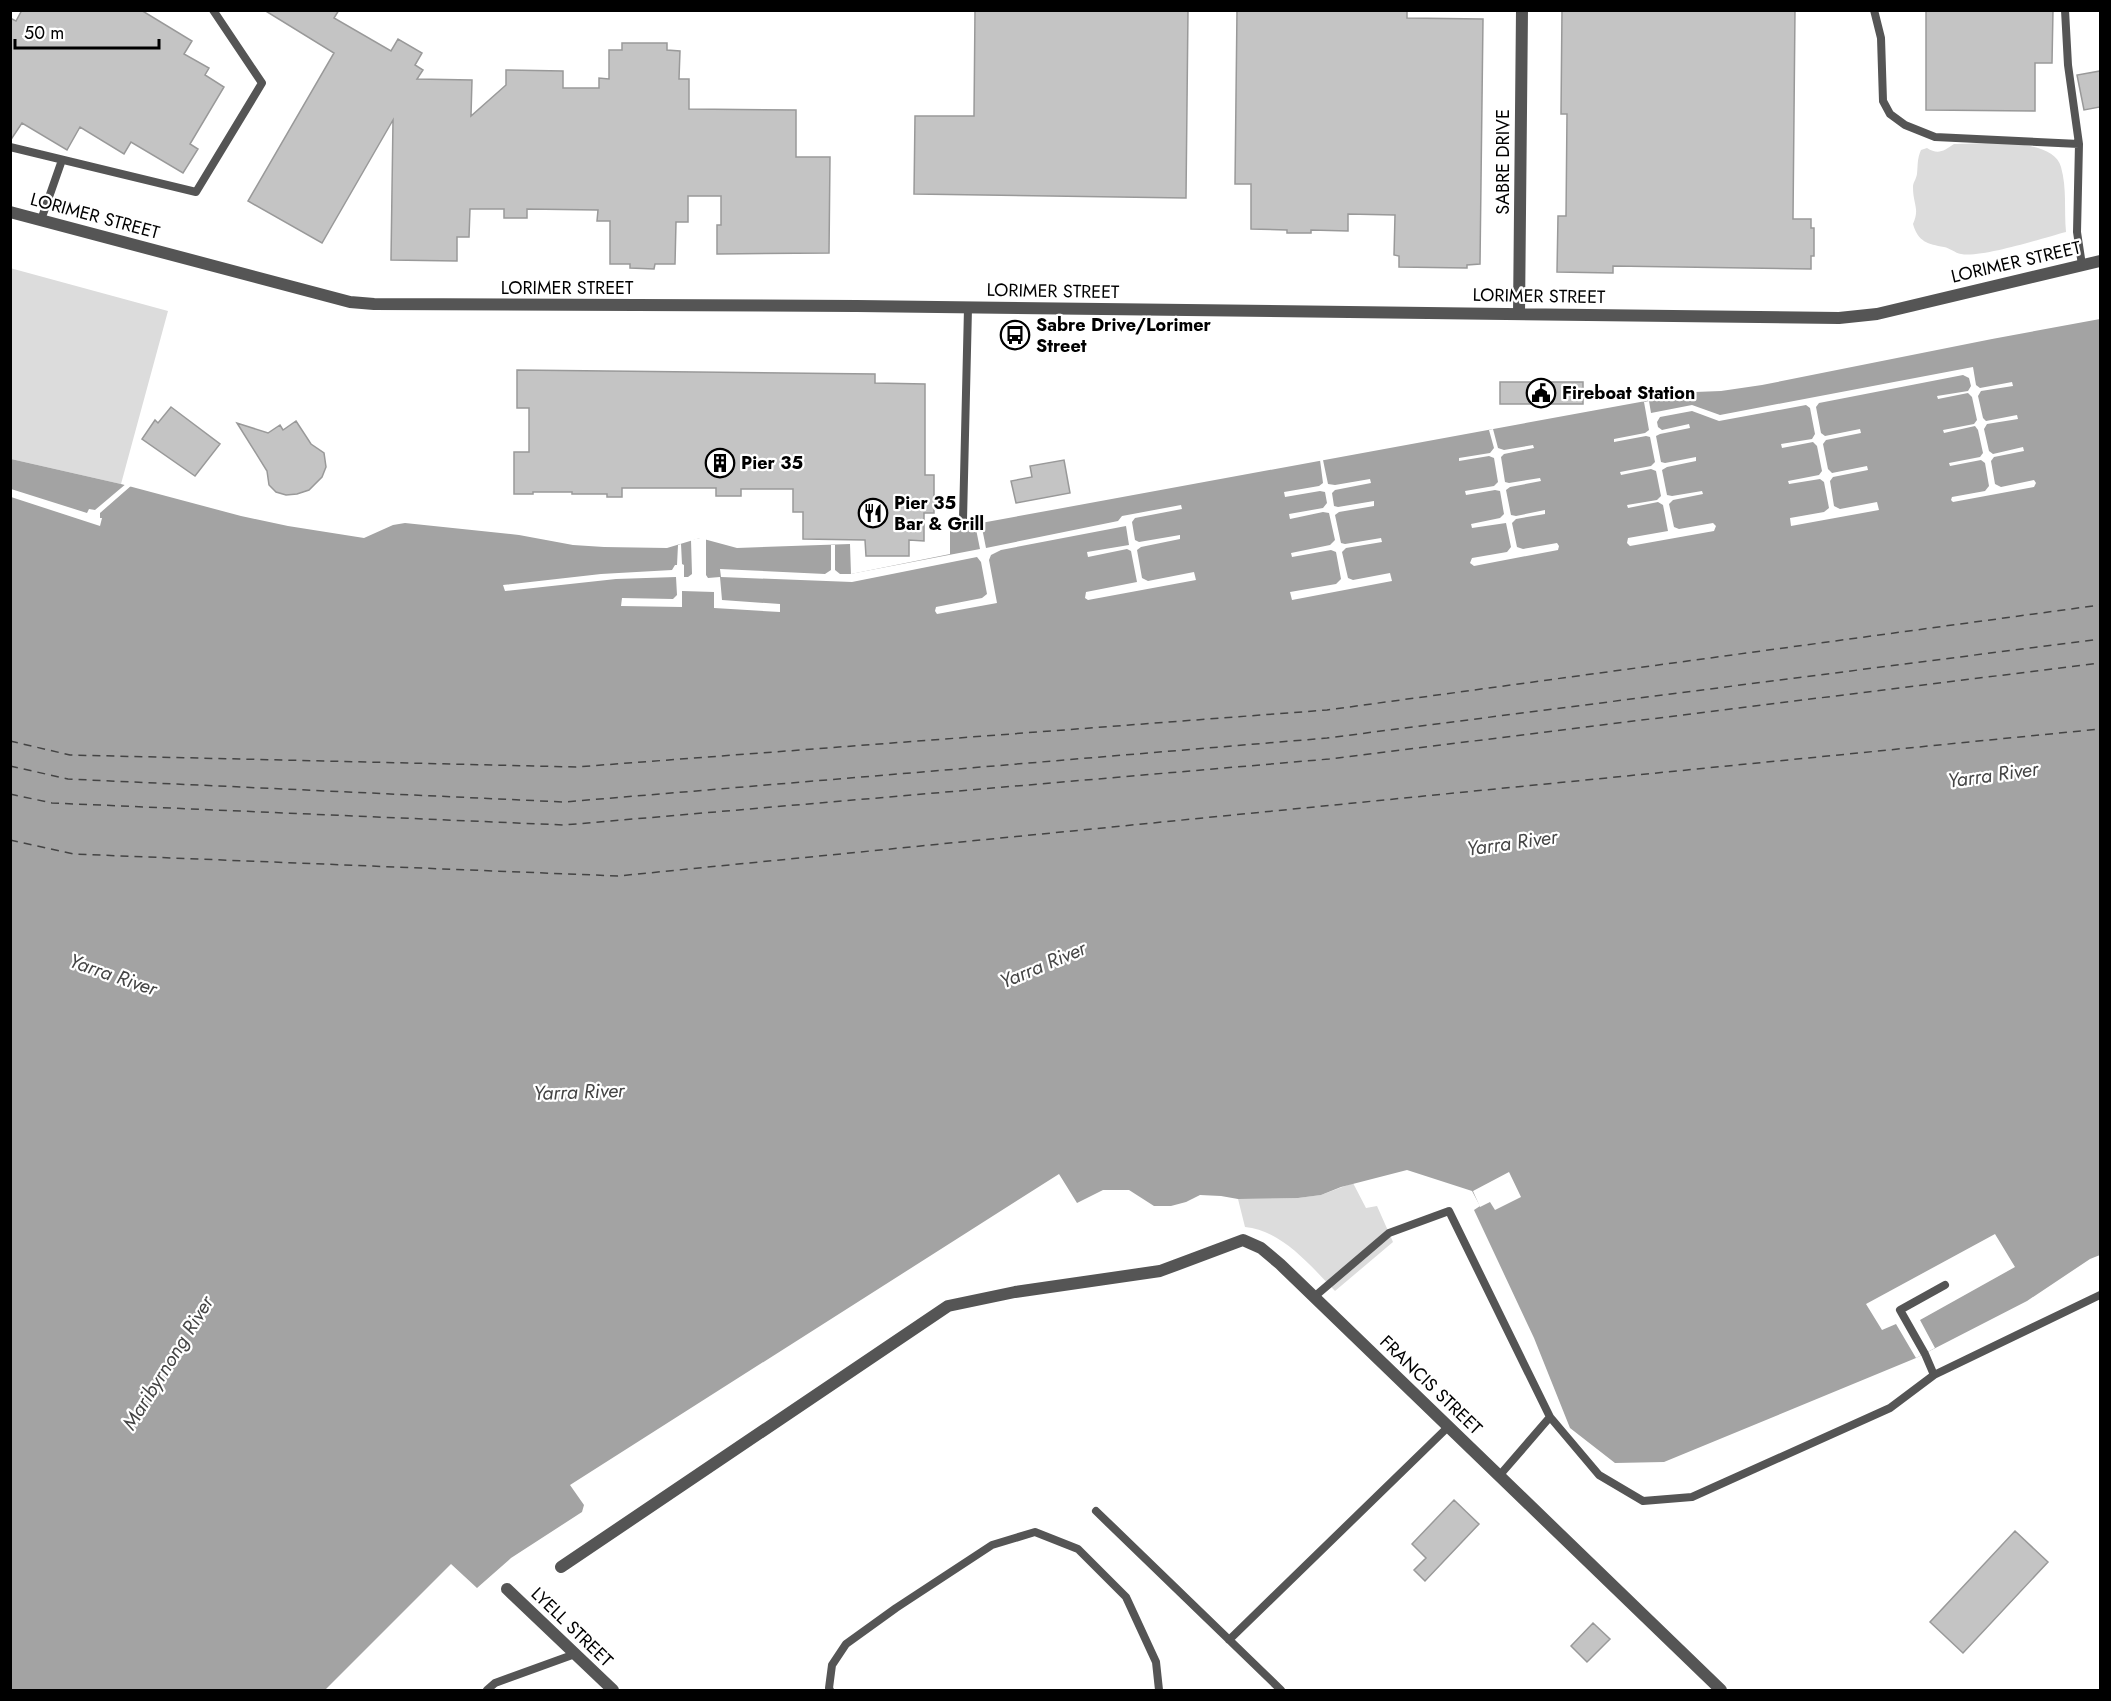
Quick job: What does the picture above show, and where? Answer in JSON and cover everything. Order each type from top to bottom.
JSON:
[{"type":"street","name":"SABRE DRIVE","points":[[1519,314],[1522,10]]},
{"type":"street","name":"LORIMER STREET","points":[[10,212],[362,304],[1852,317],[1877,314],[2100,261]]},
{"type":"street","name":"FRANCIS STREET","points":[[561,1567],[948,1306],[1015,1292],[1160,1270],[1243,1240],[1261,1248],[1314,1297],[1721,1690]]},
{"type":"street","name":"LYELL STREET","points":[[507,1588],[613,1690]]},
{"type":"lane","points":[[10,147],[196,192],[262,83],[213,10]]},
{"type":"lane","points":[[1874,10],[1881,38],[1882,101],[1890,114],[1905,125],[1935,137],[2079,144]]},
{"type":"lane","points":[[2065,10],[2068,65],[2079,144],[2077,232],[2082,265]]},
{"type":"lane","points":[[41,220],[62,160]]},
{"type":"lane","points":[[963,520],[968,308]]},
{"type":"lane","points":[[1314,1297],[1389,1233],[1449,1211],[1550,1417],[1599,1475],[1643,1501],[1692,1497],[1890,1408],[1934,1375],[2100,1295]]},
{"type":"lane","points":[[1934,1375],[1900,1310],[1945,1284]]},
{"type":"lane","points":[[1499,1476],[1550,1417]]},
{"type":"lane","points":[[1229,1640],[1448,1426]]},
{"type":"lane","points":[[1096,1511],[1281,1690]]},
{"type":"lane","points":[[830,1690],[832,1665],[846,1644],[992,1545],[1035,1532],[1078,1549],[1126,1597],[1156,1662],[1159,1690]]},
{"type":"lane","points":[[487,1690],[495,1683],[575,1654]]},
{"type":"shaded area","points":[[1997,143],[2030,146],[2045,150],[2055,157],[2061,167],[2064,183],[2066,232],[2028,243],[1971,254],[1959,253],[1928,243],[1921,238],[1913,224],[1916,210],[1913,185],[1921,150],[1927,148],[1941,151],[1954,144]]},
{"type":"shaded area","points":[[10,268],[168,311],[121,484],[11,459]]},
{"type":"shaded area","points":[[1353,1183],[1366,1208],[1377,1206],[1393,1242],[1335,1291],[1283,1242],[1271,1235],[1245,1227],[1238,1199],[1298,1198],[1321,1195]]},
{"type":"water","points":[[2100,319],[2100,1255],[2090,1259],[2027,1301],[1916,1358],[1664,1462],[1615,1463],[1570,1428],[1534,1338],[1474,1210],[1480,1206],[1472,1191],[1407,1170],[1341,1187],[1321,1195],[1298,1198],[1238,1199],[1200,1195],[1171,1206],[1154,1206],[1129,1190],[1103,1190],[1077,1203],[1059,1174],[570,1485],[584,1505],[582,1512],[511,1558],[477,1588],[451,1564],[325,1690],[11,1690],[11,459],[121,484],[241,516],[364,538],[393,525],[405,523],[604,547],[667,548],[700,538],[737,548],[850,544],[851,574],[950,554],[950,530],[981,523],[1695,392],[1762,385]]},
{"type":"pier","points":[[1973,367],[1976,385],[1980,388],[2012,382],[2013,386],[1981,391],[1978,396],[1983,418],[1986,421],[2017,415],[2018,419],[1987,424],[1984,429],[1989,451],[1993,454],[2023,447],[2024,451],[1994,457],[1991,461],[1995,484],[2001,487],[2034,480],[2036,483],[2034,487],[1953,502],[1951,500],[1952,497],[1985,491],[1989,486],[1985,463],[1981,460],[1950,466],[1949,463],[1980,457],[1983,453],[1975,426],[1944,433],[1943,430],[1974,424],[1977,420],[1972,397],[1968,393],[1938,399],[1937,396],[1968,391],[1971,386],[1969,378],[1963,375],[1819,403],[1816,407],[1821,433],[1825,436],[1860,429],[1861,433],[1826,440],[1823,444],[1828,469],[1832,473],[1867,466],[1868,470],[1833,477],[1830,481],[1834,506],[1840,509],[1877,502],[1879,510],[1791,526],[1790,518],[1824,512],[1829,508],[1824,482],[1820,479],[1789,484],[1788,481],[1819,475],[1822,471],[1817,446],[1813,442],[1782,448],[1781,444],[1812,439],[1815,434],[1810,408],[1806,405],[1719,421],[1692,411],[1660,417],[1657,422],[1658,427],[1662,430],[1689,424],[1690,428],[1656,436],[1661,462],[1696,457],[1696,461],[1662,470],[1667,495],[1702,491],[1703,494],[1673,500],[1669,504],[1674,527],[1679,529],[1713,523],[1716,526],[1714,531],[1630,546],[1627,543],[1628,538],[1668,531],[1663,505],[1658,502],[1628,508],[1627,505],[1657,500],[1661,496],[1656,471],[1651,469],[1621,475],[1620,472],[1651,466],[1655,462],[1650,437],[1614,442],[1614,439],[1645,433],[1649,430],[1644,402],[1649,401],[1651,413],[1692,405],[1720,415]]},
{"type":"pier","points":[[1493,429],[1498,448],[1504,450],[1533,445],[1534,448],[1504,454],[1501,457],[1505,482],[1540,478],[1541,481],[1510,487],[1506,490],[1511,515],[1545,510],[1545,514],[1516,519],[1512,523],[1517,547],[1523,549],[1557,543],[1559,546],[1558,550],[1474,566],[1470,563],[1472,558],[1507,552],[1511,547],[1506,523],[1472,528],[1471,524],[1500,518],[1504,514],[1500,491],[1466,495],[1465,491],[1494,486],[1498,482],[1494,458],[1489,456],[1459,461],[1459,458],[1490,453],[1494,448],[1489,430]]},
{"type":"pier","points":[[1320,460],[1323,460],[1328,484],[1335,485],[1370,479],[1371,483],[1335,490],[1332,493],[1334,506],[1338,507],[1374,501],[1374,506],[1339,512],[1335,515],[1341,543],[1381,538],[1382,542],[1346,548],[1342,552],[1348,578],[1353,580],[1390,573],[1392,581],[1292,600],[1290,592],[1336,584],[1341,579],[1336,552],[1331,550],[1292,557],[1291,553],[1330,545],[1335,540],[1329,513],[1323,512],[1290,519],[1289,514],[1323,508],[1327,503],[1325,492],[1285,497],[1284,492],[1319,486],[1323,483]]},
{"type":"pier","points":[[127,483],[132,485],[100,513],[100,518],[102,518],[100,526],[11,497],[11,489],[87,513],[89,509],[95,510]]},
{"type":"pier","points":[[1181,505],[1182,509],[1135,518],[1132,522],[1135,540],[1139,542],[1180,535],[1180,539],[1141,547],[1137,550],[1142,578],[1148,581],[1194,572],[1196,580],[1088,600],[1085,598],[1086,592],[1137,582],[1131,551],[1127,549],[1088,557],[1087,552],[1129,545],[1126,526],[1001,550],[991,555],[989,560],[997,603],[937,614],[936,607],[982,598],[987,594],[981,562],[977,557],[852,582],[721,577],[720,569],[825,574],[831,570],[831,545],[835,545],[835,570],[840,574],[850,574],[980,549],[975,524],[981,523],[986,548],[1118,521],[1122,516]]},
{"type":"pier","points":[[706,538],[706,575],[708,578],[720,577],[722,600],[780,604],[780,612],[714,608],[714,592],[682,591],[682,607],[621,606],[622,598],[673,599],[677,595],[676,577],[616,579],[505,591],[503,585],[601,574],[672,570],[677,565],[678,545],[681,544],[684,577],[688,577],[692,574],[691,540]]},
{"type":"pier","points":[[1509,1172],[1521,1197],[1495,1210],[1490,1202],[1480,1207],[1473,1191]]},
{"type":"pier","points":[[1995,1234],[2015,1267],[1920,1320],[1935,1348],[1916,1358],[1896,1324],[1882,1330],[1866,1304]]},
{"type":"building","points":[[22,10],[141,10],[192,41],[184,54],[209,68],[205,75],[224,87],[190,144],[198,149],[183,173],[131,142],[124,154],[80,127],[67,150],[22,123],[10,141],[10,18],[16,21]]},
{"type":"building","points":[[264,10],[339,10],[334,18],[391,51],[398,39],[422,53],[415,65],[423,70],[417,79],[472,80],[471,116],[506,85],[506,70],[563,71],[563,88],[599,88],[599,78],[609,79],[609,50],[622,50],[622,43],[667,43],[667,50],[680,51],[679,79],[689,79],[689,109],[796,110],[796,157],[830,157],[829,253],[717,254],[717,225],[721,225],[721,196],[688,196],[688,222],[676,222],[675,264],[655,264],[654,269],[630,268],[630,264],[610,264],[610,221],[597,221],[598,210],[527,209],[527,218],[504,218],[504,209],[470,209],[469,237],[457,237],[457,261],[391,260],[393,120],[322,243],[248,201],[334,53]]},
{"type":"building","points":[[975,10],[1188,10],[1186,198],[914,194],[915,116],[974,116]]},
{"type":"building","points":[[1237,10],[1407,10],[1407,18],[1483,19],[1480,264],[1467,265],[1467,268],[1399,267],[1399,256],[1394,255],[1395,215],[1348,214],[1348,231],[1311,230],[1311,233],[1287,233],[1287,230],[1251,229],[1251,184],[1235,184]]},
{"type":"building","points":[[1562,10],[1795,10],[1793,219],[1811,219],[1811,228],[1814,228],[1814,256],[1811,256],[1811,269],[1613,266],[1613,273],[1557,272],[1558,216],[1566,216],[1567,114],[1561,114]]},
{"type":"building","points":[[1926,10],[2053,10],[2052,63],[2035,63],[2035,111],[1926,110]]},
{"type":"building","points":[[2100,71],[2100,107],[2084,110],[2077,75]]},
{"type":"building","name":"Pier 35","points":[[517,370],[875,374],[875,383],[925,384],[925,475],[934,475],[934,513],[924,513],[924,541],[909,540],[909,556],[866,556],[865,540],[803,539],[803,512],[793,512],[793,489],[741,489],[741,496],[716,496],[716,488],[622,488],[622,497],[607,497],[607,494],[572,494],[572,492],[514,494],[514,452],[529,452],[529,408],[517,408]]},
{"type":"building","name":"Fireboat Station","points":[[1500,382],[1583,382],[1583,404],[1500,404]]},
{"type":"building","points":[[171,407],[220,444],[195,476],[142,439],[155,420],[158,423]]},
{"type":"building","points":[[296,421],[311,444],[324,453],[326,467],[322,477],[309,490],[286,495],[276,492],[269,485],[267,471],[237,423],[268,433],[280,425],[283,430]]},
{"type":"building","points":[[1064,460],[1070,493],[1016,503],[1011,481],[1032,477],[1030,466]]},
{"type":"building","points":[[1454,1500],[1479,1524],[1425,1581],[1414,1570],[1426,1558],[1412,1544]]},
{"type":"building","points":[[2015,1531],[2048,1562],[1963,1653],[1930,1622]]},
{"type":"building","points":[[1593,1623],[1610,1639],[1587,1662],[1571,1646]]},
{"type":"ferry route","points":[[10,741],[70,755],[576,767],[1327,710],[2100,605]]},
{"type":"ferry route","points":[[10,766],[68,779],[564,802],[1327,738],[2100,639]]},
{"type":"ferry route","points":[[10,794],[52,803],[564,825],[1329,759],[2100,663]]},
{"type":"ferry route","points":[[10,840],[74,854],[618,876],[2100,729]]},
{"type":"place","name":"Sabre Drive/Lorimer Street","points":[[1015,335]]},
{"type":"place","name":"Fireboat Station","points":[[1541,393]]},
{"type":"place","name":"Pier 35","points":[[720,463]]},
{"type":"place","name":"Pier 35 Bar & Grill","points":[[873,513]]},
{"type":"water label","name":"Yarra River","points":[[1993,775]]},
{"type":"water label","name":"Yarra River","points":[[1512,843]]},
{"type":"water label","name":"Yarra River","points":[[1043,965]]},
{"type":"water label","name":"Yarra River","points":[[113,975]]},
{"type":"water label","name":"Yarra River","points":[[579,1092]]},
{"type":"water label","name":"Maribyrnong River","points":[[168,1363]]}]
